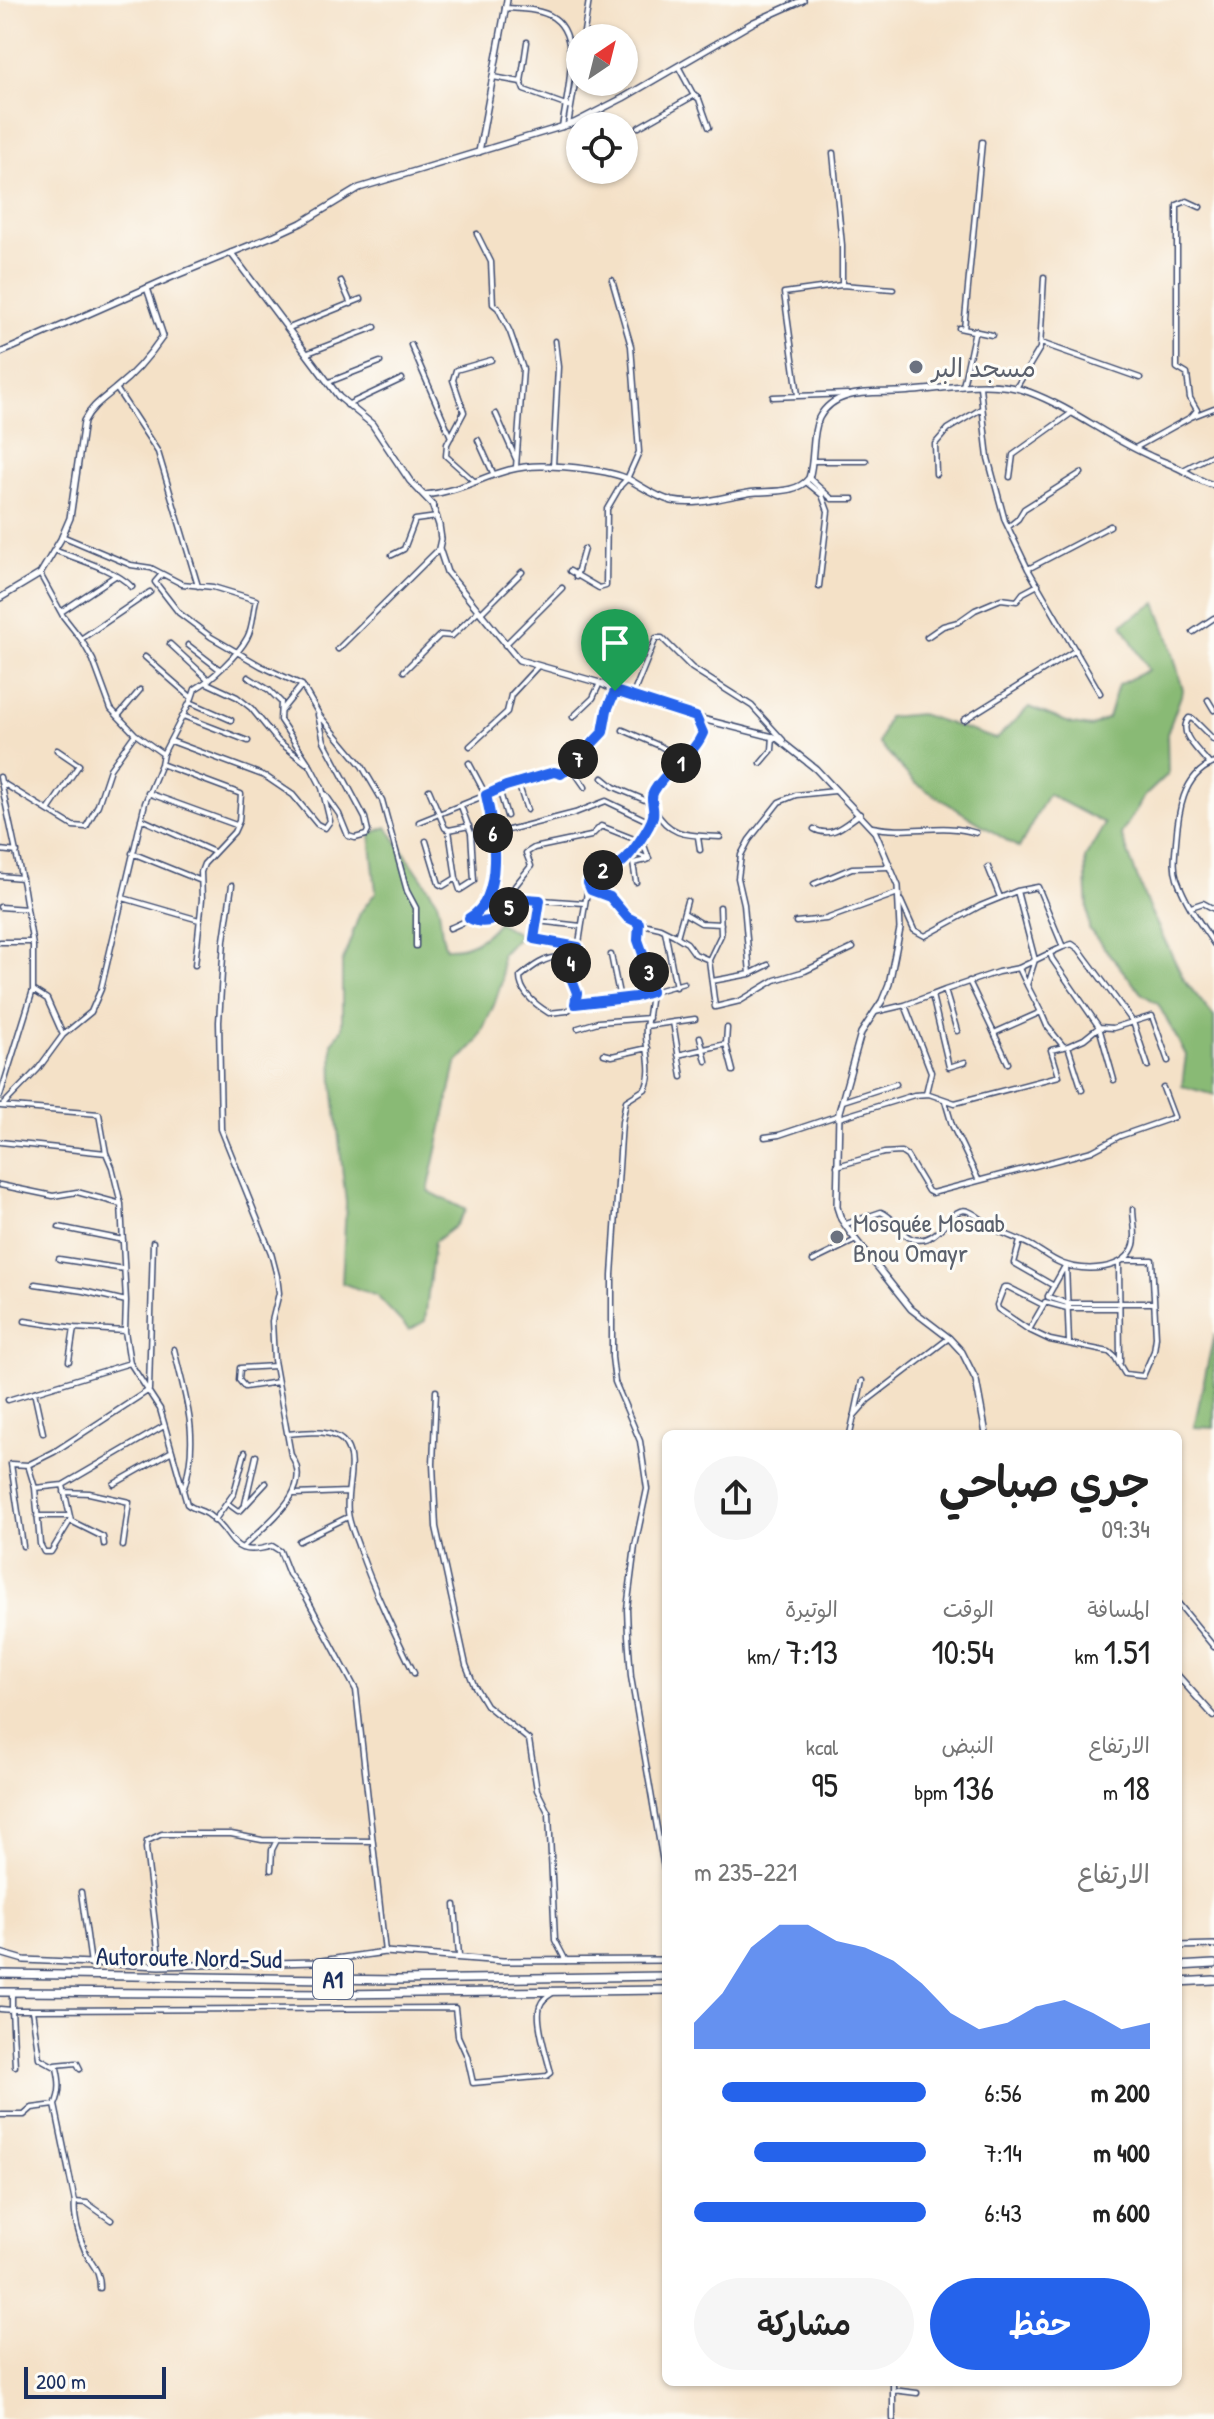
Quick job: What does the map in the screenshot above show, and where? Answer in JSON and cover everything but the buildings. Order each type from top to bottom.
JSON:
[{"type":"highway","points":[[1182,1966],[1214,1964]]},
{"type":"highway","name":"Autoroute Nord-Sud","points":[[0,1974],[396,1980],[662,1976]]},
{"type":"highway","points":[[1182,1982],[1214,1980]]},
{"type":"highway","name":"Autoroute Nord-Sud","points":[[0,1992],[338,1994],[662,1990]]},
{"type":"street","points":[[479,152],[507,0]]},
{"type":"street","points":[[585,24],[589,0]]},
{"type":"street","points":[[0,353],[301,223],[359,188],[565,126],[623,98],[754,22],[803,0]]},
{"type":"street","points":[[505,8],[541,12],[559,22],[572,70],[565,103],[565,126]]},
{"type":"street","points":[[527,42],[521,82],[524,90],[571,107]]},
{"type":"street","points":[[678,66],[699,99],[709,127]]},
{"type":"street","points":[[493,77],[521,82]]},
{"type":"street","points":[[639,127],[695,95]]},
{"type":"street","points":[[565,126],[573,96]]},
{"type":"street","points":[[982,142],[961,328],[992,335]]},
{"type":"street","points":[[833,153],[842,245],[842,285]]},
{"type":"street","points":[[1191,417],[1197,410],[1190,398],[1187,374],[1177,368],[1177,205],[1187,201],[1200,207]]},
{"type":"street","points":[[477,234],[491,262],[493,304],[510,332],[523,369],[516,464]]},
{"type":"street","points":[[231,253],[347,405],[372,424],[410,481],[425,495],[437,517],[441,539],[439,548],[338,649]]},
{"type":"street","points":[[1016,389],[1030,369],[1041,343],[1044,277]]},
{"type":"street","points":[[570,571],[599,588],[606,586],[607,509],[627,479],[639,452],[634,363],[612,280]]},
{"type":"street","points":[[341,281],[351,304]]},
{"type":"street","points":[[798,395],[784,293],[842,285],[893,289]]},
{"type":"street","points":[[0,598],[40,574],[62,536],[70,518],[84,421],[98,400],[116,388],[163,336],[147,288]]},
{"type":"street","points":[[289,328],[361,299]]},
{"type":"street","points":[[308,353],[375,327]]},
{"type":"street","points":[[963,386],[975,330]]},
{"type":"street","points":[[553,466],[558,367],[555,341]]},
{"type":"street","points":[[1041,343],[1140,378]]},
{"type":"street","points":[[411,345],[451,437]]},
{"type":"street","points":[[475,482],[446,456],[447,444],[464,412],[453,380],[456,370],[491,360]]},
{"type":"street","points":[[329,382],[380,362]]},
{"type":"street","points":[[347,405],[402,379]]},
{"type":"street","points":[[773,397],[920,391],[963,386],[998,386],[1027,391],[1073,412],[1201,482],[1214,485]]},
{"type":"street","points":[[980,387],[992,476],[1008,527],[1028,569],[1100,693]]},
{"type":"street","points":[[116,388],[158,452],[198,586]]},
{"type":"street","points":[[425,495],[441,494],[516,464],[553,466],[627,479],[649,493],[690,503],[793,488],[807,480],[820,417],[827,408],[847,395]]},
{"type":"street","points":[[1135,448],[1214,408]]},
{"type":"street","points":[[936,474],[934,452],[937,441],[948,429],[981,409]]},
{"type":"street","points":[[1010,477],[1013,455],[1073,412]]},
{"type":"street","points":[[496,414],[516,464]]},
{"type":"street","points":[[478,440],[493,473]]},
{"type":"street","points":[[1183,470],[1214,454]]},
{"type":"street","points":[[812,461],[866,461]]},
{"type":"street","points":[[1008,527],[1024,509],[1081,473]]},
{"type":"street","points":[[807,480],[832,499],[853,499]]},
{"type":"street","points":[[807,480],[822,495],[828,511],[819,586]]},
{"type":"street","points":[[392,555],[404,549],[415,520],[437,517]]},
{"type":"street","points":[[1028,569],[1110,526]]},
{"type":"street","points":[[2,1106],[38,1069],[63,1035],[91,1012],[101,989],[148,793],[163,754],[195,689],[208,681],[248,637],[256,600],[213,587],[182,584],[151,568],[131,565],[62,536]]},
{"type":"street","points":[[439,548],[453,582],[519,660],[600,683],[615,691],[696,717],[773,736],[784,742]]},
{"type":"street","points":[[576,577],[584,549]]},
{"type":"street","points":[[54,550],[115,576],[132,587]]},
{"type":"street","points":[[404,671],[440,635],[452,636],[522,572]]},
{"type":"street","points":[[40,574],[93,660],[111,709],[135,734],[163,754]]},
{"type":"street","points":[[162,574],[155,582],[179,613],[237,652],[302,685],[318,712],[362,766],[382,800],[407,891],[416,908],[416,946]]},
{"type":"street","points":[[61,612],[115,576]]},
{"type":"street","points":[[927,637],[943,626],[958,622],[975,610],[1001,599],[1017,601],[1023,593],[1038,585]]},
{"type":"street","points":[[505,645],[562,588]]},
{"type":"street","points":[[81,639],[150,592]]},
{"type":"street","points":[[1193,632],[1214,618]]},
{"type":"street","points":[[632,697],[649,651],[656,638],[663,638],[692,668],[760,713],[784,742],[816,769],[872,827],[892,867],[899,896],[914,930],[925,936],[1000,897],[1035,887],[1039,889],[1063,947]]},
{"type":"street","points":[[170,644],[208,681],[251,708],[278,741],[311,767]]},
{"type":"street","points":[[188,645],[219,669]]},
{"type":"street","points":[[964,720],[1076,650]]},
{"type":"street","points":[[145,657],[191,700],[231,720]]},
{"type":"street","points":[[470,746],[507,712],[511,695],[538,666]]},
{"type":"street","points":[[248,677],[281,702],[280,720],[339,814],[348,836],[366,835],[365,818],[324,741],[318,712]]},
{"type":"street","points":[[573,717],[593,698],[600,683]]},
{"type":"street","points":[[280,712],[302,685]]},
{"type":"street","points":[[118,716],[140,690]]},
{"type":"street","points":[[419,822],[499,789],[554,772],[561,774],[603,732],[615,691]]},
{"type":"street","points":[[1208,700],[1214,710]]},
{"type":"street","points":[[183,716],[248,741]]},
{"type":"street","points":[[575,1004],[577,993],[569,972],[577,956],[584,903],[592,875],[621,864],[640,839],[650,822],[652,795],[665,776],[684,760],[703,733],[696,717]]},
{"type":"street","points":[[1214,740],[1193,719],[1185,722],[1187,737],[1212,764],[1203,768],[1195,778],[1177,817],[1176,874],[1190,907],[1214,944]]},
{"type":"street","points":[[623,730],[684,760]]},
{"type":"street","points":[[1,779],[73,826],[86,827],[98,805],[110,769],[135,734]]},
{"type":"street","points":[[761,763],[771,752],[773,736]]},
{"type":"street","points":[[171,741],[265,776],[293,795],[317,824],[325,828],[330,821],[322,788]]},
{"type":"street","points":[[49,809],[79,765],[57,750]]},
{"type":"street","points":[[450,928],[481,911],[489,898],[494,864],[493,834],[486,795],[469,763]]},
{"type":"street","points":[[161,764],[241,794],[237,826],[204,864],[199,880],[202,899],[195,965]]},
{"type":"street","points":[[571,767],[585,787]]},
{"type":"street","points":[[603,778],[614,787],[652,805],[662,824],[676,833],[720,837]]},
{"type":"street","points":[[0,1096],[33,990],[32,942],[27,909],[1,779]]},
{"type":"street","points":[[518,783],[527,810]]},
{"type":"street","points":[[499,789],[507,816]]},
{"type":"street","points":[[429,790],[445,828],[449,830],[460,890],[474,881],[469,826],[461,806]]},
{"type":"street","points":[[750,974],[744,904],[738,884],[741,855],[779,802],[796,795],[835,791]]},
{"type":"street","points":[[148,793],[237,826]]},
{"type":"street","points":[[493,834],[575,813],[606,801],[650,822]]},
{"type":"street","points":[[814,829],[831,833],[860,814]]},
{"type":"street","points":[[141,819],[214,852]]},
{"type":"street","points":[[449,830],[469,826]]},
{"type":"street","points":[[469,918],[475,922],[485,922],[501,916],[508,908],[515,886],[531,866],[526,853],[534,848],[589,837],[601,826],[640,839],[649,859]]},
{"type":"street","points":[[872,827],[895,831],[959,828],[976,833]]},
{"type":"street","points":[[697,836],[700,850]]},
{"type":"street","points":[[426,841],[439,884],[443,886],[456,878]]},
{"type":"street","points":[[0,850],[17,852]]},
{"type":"street","points":[[132,853],[199,880]]},
{"type":"street","points":[[630,854],[649,859]]},
{"type":"street","points":[[630,854],[636,882]]},
{"type":"street","points":[[633,863],[649,859]]},
{"type":"street","points":[[814,884],[852,868],[892,867]]},
{"type":"street","points":[[988,867],[1000,897]]},
{"type":"street","points":[[0,876],[22,878]]},
{"type":"street","points":[[232,885],[224,940],[219,1022],[221,1129],[271,1253],[277,1276],[279,1293],[272,1321],[275,1366],[291,1455],[297,1463],[299,1474],[295,1494],[242,1548]]},
{"type":"street","points":[[588,886],[610,897],[627,917],[677,937],[687,943],[695,954],[709,960]]},
{"type":"street","points":[[1017,891],[1035,960],[1027,985]]},
{"type":"street","points":[[796,922],[826,919],[899,896]]},
{"type":"street","points":[[899,896],[900,929],[889,984],[861,1033],[839,1116],[837,1207],[856,1240],[916,1315],[949,1338],[970,1364],[985,1430]]},
{"type":"street","points":[[123,898],[199,920]]},
{"type":"street","points":[[512,898],[584,903]]},
{"type":"street","points":[[540,900],[534,939],[578,947]]},
{"type":"street","points":[[677,937],[687,901]]},
{"type":"street","points":[[1190,907],[1203,903],[1214,909]]},
{"type":"street","points":[[0,907],[27,909]]},
{"type":"street","points":[[720,907],[721,935],[709,960],[715,1007],[736,1003],[775,980],[800,973],[853,948]]},
{"type":"street","points":[[684,913],[701,923],[721,924]]},
{"type":"street","points":[[537,921],[581,926]]},
{"type":"street","points":[[639,923],[638,940],[649,971],[651,992],[646,1026],[649,1048],[647,1085],[626,1100],[622,1122],[611,1337],[615,1382],[640,1441],[647,1489],[635,1546],[627,1609],[628,1635],[631,1677],[662,1857]]},
{"type":"street","points":[[665,931],[676,987]]},
{"type":"street","points":[[0,942],[32,942]]},
{"type":"street","points":[[875,1012],[1019,968],[1072,944],[1079,949],[1133,1022],[1148,1066]]},
{"type":"street","points":[[1050,953],[1099,1027],[1114,1080]]},
{"type":"street","points":[[611,955],[620,999]]},
{"type":"street","points":[[571,963],[561,957],[535,964],[520,977],[520,984],[549,1013],[567,1011],[575,1004],[620,999],[684,983]]},
{"type":"street","points":[[712,981],[750,974],[768,965]]},
{"type":"street","points":[[1019,968],[1047,1026],[1066,1046],[1082,1090]]},
{"type":"street","points":[[969,981],[1008,1063]]},
{"type":"street","points":[[33,990],[47,999],[63,1035]]},
{"type":"street","points":[[945,990],[957,1031]]},
{"type":"street","points":[[932,995],[949,1067],[965,1062]]},
{"type":"street","points":[[905,1005],[931,1072],[926,1093]]},
{"type":"street","points":[[994,1033],[1041,1012]]},
{"type":"street","points":[[765,1137],[914,1095],[926,1093],[955,1103],[1059,1076],[1051,1050],[1084,1039],[1099,1027],[1113,1028],[1152,1016],[1168,1061]]},
{"type":"street","points":[[578,1028],[598,1022],[649,1018]]},
{"type":"street","points":[[646,1026],[695,1019]]},
{"type":"street","points":[[673,1022],[682,1077]]},
{"type":"street","points":[[727,1028],[726,1044],[733,1071]]},
{"type":"street","points":[[700,1037],[706,1061]]},
{"type":"street","points":[[678,1055],[726,1044]]},
{"type":"street","points":[[604,1054],[612,1056],[649,1048]]},
{"type":"street","points":[[843,1101],[896,1084]]},
{"type":"street","points":[[837,1166],[900,1152],[907,1156],[930,1193],[1092,1151],[1120,1136],[1174,1117],[1163,1088]]},
{"type":"street","points":[[945,1101],[952,1125],[978,1179]]},
{"type":"street","points":[[2,1106],[99,1114],[106,1153],[121,1204],[125,1331],[130,1363],[160,1409],[191,1508],[209,1515],[242,1548],[252,1552],[272,1546],[280,1551],[289,1574],[305,1595],[354,1682],[385,1952]]},
{"type":"street","points":[[0,1142],[106,1153]]},
{"type":"street","points":[[0,1185],[53,1196],[77,1192],[121,1204]]},
{"type":"street","points":[[846,1224],[881,1212],[891,1217],[907,1236],[928,1239],[963,1209],[997,1231],[1066,1265],[1093,1268],[1115,1265],[1134,1244],[1133,1209]]},
{"type":"street","points":[[59,1227],[123,1240]]},
{"type":"street","points":[[813,1261],[856,1240]]},
{"type":"street","points":[[1020,1240],[1014,1263],[1054,1286]]},
{"type":"street","points":[[149,1390],[153,1242]]},
{"type":"street","points":[[59,1259],[124,1269]]},
{"type":"street","points":[[1121,1260],[1152,1260],[1154,1303],[1154,1351],[1143,1376],[1125,1374],[1109,1352],[1050,1340],[998,1309],[1004,1287],[1067,1305],[1154,1303]]},
{"type":"street","points":[[1120,1365],[1121,1260]]},
{"type":"street","points":[[1029,1330],[1066,1265]]},
{"type":"street","points":[[1066,1265],[1069,1343]]},
{"type":"street","points":[[35,1284],[126,1301]]},
{"type":"street","points":[[25,1321],[125,1331]]},
{"type":"street","points":[[69,1361],[74,1328]]},
{"type":"street","points":[[854,1416],[895,1378],[949,1338]]},
{"type":"street","points":[[174,1349],[193,1437],[183,1490]]},
{"type":"street","points":[[8,1400],[130,1363]]},
{"type":"street","points":[[275,1366],[240,1368],[239,1380],[245,1387],[278,1382]]},
{"type":"street","points":[[851,1430],[862,1381]]},
{"type":"street","points":[[23,1546],[11,1464],[28,1465],[54,1452],[149,1390]]},
{"type":"street","points":[[436,1391],[433,1464],[436,1527],[463,1650],[474,1685],[486,1705],[529,1740],[537,1790],[549,1814],[555,1940],[566,1961]]},
{"type":"street","points":[[34,1392],[43,1433]]},
{"type":"street","points":[[35,1488],[63,1485],[164,1426]]},
{"type":"street","points":[[288,1434],[304,1432],[338,1437],[347,1445],[350,1457],[348,1517],[381,1603],[414,1673]]},
{"type":"street","points":[[114,1484],[172,1451]]},
{"type":"street","points":[[214,1521],[234,1493],[245,1452]]},
{"type":"street","points":[[244,1506],[256,1456]]},
{"type":"street","points":[[28,1465],[35,1488],[40,1544],[48,1554],[70,1518],[63,1485]]},
{"type":"street","points":[[227,1503],[238,1511],[266,1483]]},
{"type":"street","points":[[64,1492],[89,1493],[129,1502],[123,1546]]},
{"type":"street","points":[[295,1494],[347,1492]]},
{"type":"street","points":[[37,1516],[70,1518],[103,1537],[104,1544]]},
{"type":"street","points":[[299,1541],[348,1517]]},
{"type":"street","points":[[1182,1608],[1214,1647]]},
{"type":"street","points":[[1182,1680],[1214,1716]]},
{"type":"street","points":[[160,1966],[147,1841],[162,1834],[231,1834],[277,1840],[372,1841]]},
{"type":"street","points":[[271,1870],[272,1850],[277,1840]]},
{"type":"street","points":[[81,1892],[91,1964]]},
{"type":"street","points":[[455,1905],[459,1956]]},
{"type":"street","points":[[1182,1946],[1214,1945]]},
{"type":"street","points":[[0,1953],[24,1960],[160,1966],[314,1962],[385,1952],[503,1961],[662,1960]]},
{"type":"street","points":[[0,2009],[455,2008],[458,2036],[467,2056],[473,2083],[547,2076],[551,2073],[539,2008],[555,1991]]},
{"type":"street","points":[[12,1992],[15,2066]]},
{"type":"street","points":[[32,2010],[39,2058],[57,2068],[60,2083],[55,2105],[75,2202],[74,2212],[87,2255],[95,2264],[100,2288]]},
{"type":"street","points":[[53,2065],[77,2063],[80,2069]]},
{"type":"street","points":[[0,2115],[24,2115],[32,2108],[55,2105]]},
{"type":"street","points":[[75,2202],[87,2203],[111,2220]]},
{"type":"street","points":[[893,2386],[893,2419]]},
{"type":"street","points":[[893,2390],[917,2393]]},
{"type":"green space","points":[[1156,603],[1183,690],[1167,734],[1168,774],[1145,796],[1121,834],[1148,906],[1184,980],[1214,1017],[1214,1095],[1182,1086],[1186,1055],[1158,1004],[1141,993],[1089,929],[1085,858],[1105,824],[1048,794],[1019,848],[915,783],[879,743],[888,717],[920,714],[996,739],[1029,707],[1072,724],[1091,727],[1108,718],[1118,685],[1148,670],[1122,624]]},
{"type":"green space","points":[[387,827],[436,899],[446,948],[475,942],[498,922],[520,935],[501,955],[502,981],[477,1042],[456,1064],[428,1191],[466,1210],[455,1226],[434,1242],[425,1321],[409,1330],[377,1296],[342,1283],[346,1203],[333,1085],[332,1043],[342,1029],[342,963],[360,913],[376,892],[370,834]]},
{"type":"green space","points":[[1214,1334],[1214,1428],[1194,1427]]},
{"type":"place","name":"مسجد البر","points":[[916,367]]},
{"type":"place","name":"Mosquée Mosaab Bnou Omayr","points":[[837,1237]]},
{"type":"route","points":[[615,691],[696,717],[703,733],[692,753],[665,776],[654,791],[653,816],[630,855],[621,864],[592,875],[588,883],[591,890],[608,895],[627,917],[639,923],[638,940],[649,971],[651,992],[635,997],[575,1004],[577,993],[568,970],[577,956],[578,947],[534,939],[540,900],[512,898],[501,916],[485,922],[475,922],[469,918],[481,911],[487,902],[494,864],[495,846],[486,795],[554,772],[561,774],[568,769],[603,732],[615,691]]}]
